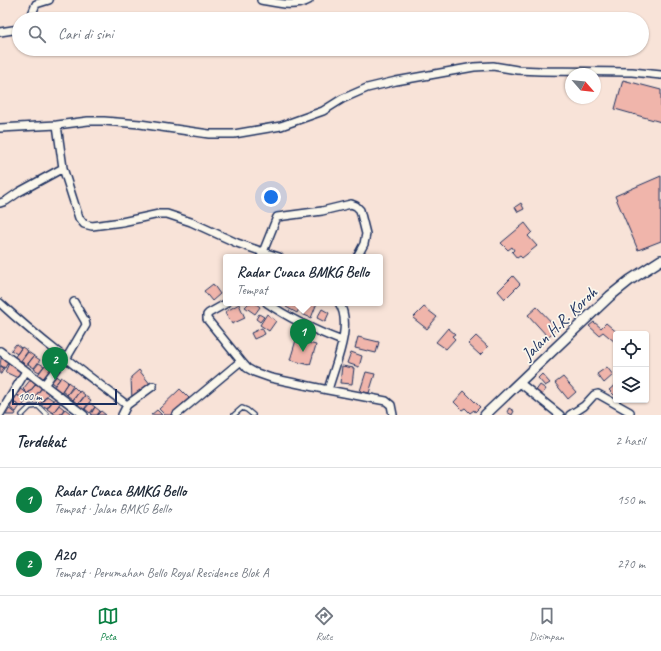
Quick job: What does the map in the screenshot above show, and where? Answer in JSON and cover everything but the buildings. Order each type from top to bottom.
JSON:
[{"type":"main road","name":"Jalan H.R. Koroh","points":[[485,415],[615,292],[630,280],[661,260]]},
{"type":"street","points":[[33,12],[36,4],[50,0]]},
{"type":"street","points":[[261,0],[297,5],[310,0]]},
{"type":"street","points":[[0,32],[12,30]]},
{"type":"street","points":[[0,128],[104,121],[140,124],[209,134],[246,132],[281,126],[323,111],[356,92],[374,86],[480,66],[493,66],[517,70],[632,72],[661,75]]},
{"type":"street","points":[[57,125],[64,168],[80,221],[86,225],[92,226],[122,222],[159,214],[167,214],[190,222],[262,254],[277,217],[353,205],[358,207],[360,210],[366,234],[364,244],[359,254]]},
{"type":"street","points":[[0,203],[64,168]]},
{"type":"street","points":[[44,385],[65,358],[86,325],[74,302]]},
{"type":"street","points":[[0,303],[65,358],[127,405]]},
{"type":"street","points":[[223,305],[209,313],[206,317],[210,324],[247,368],[259,375],[386,401],[391,405],[393,415]]},
{"type":"street","points":[[272,306],[304,324],[342,341]]},
{"type":"street","points":[[328,390],[342,341],[344,320],[341,306]]},
{"type":"street","points":[[0,351],[84,415]]},
{"type":"street","points":[[176,415],[240,361]]},
{"type":"street","points":[[0,414],[26,371]]},
{"type":"street","points":[[520,383],[560,415]]},
{"type":"street","points":[[122,415],[127,405],[153,386]]},
{"type":"street","points":[[570,415],[584,406],[594,395],[598,394],[630,412]]},
{"type":"lane","points":[[22,415],[30,406],[38,406],[47,415]]},
{"type":"lane","points":[[234,415],[242,408],[253,415]]},
{"type":"place","name":"Radar Cuaca BMKG Bello","points":[[303,352]]},
{"type":"place","name":"A20","points":[[55,380]]}]
